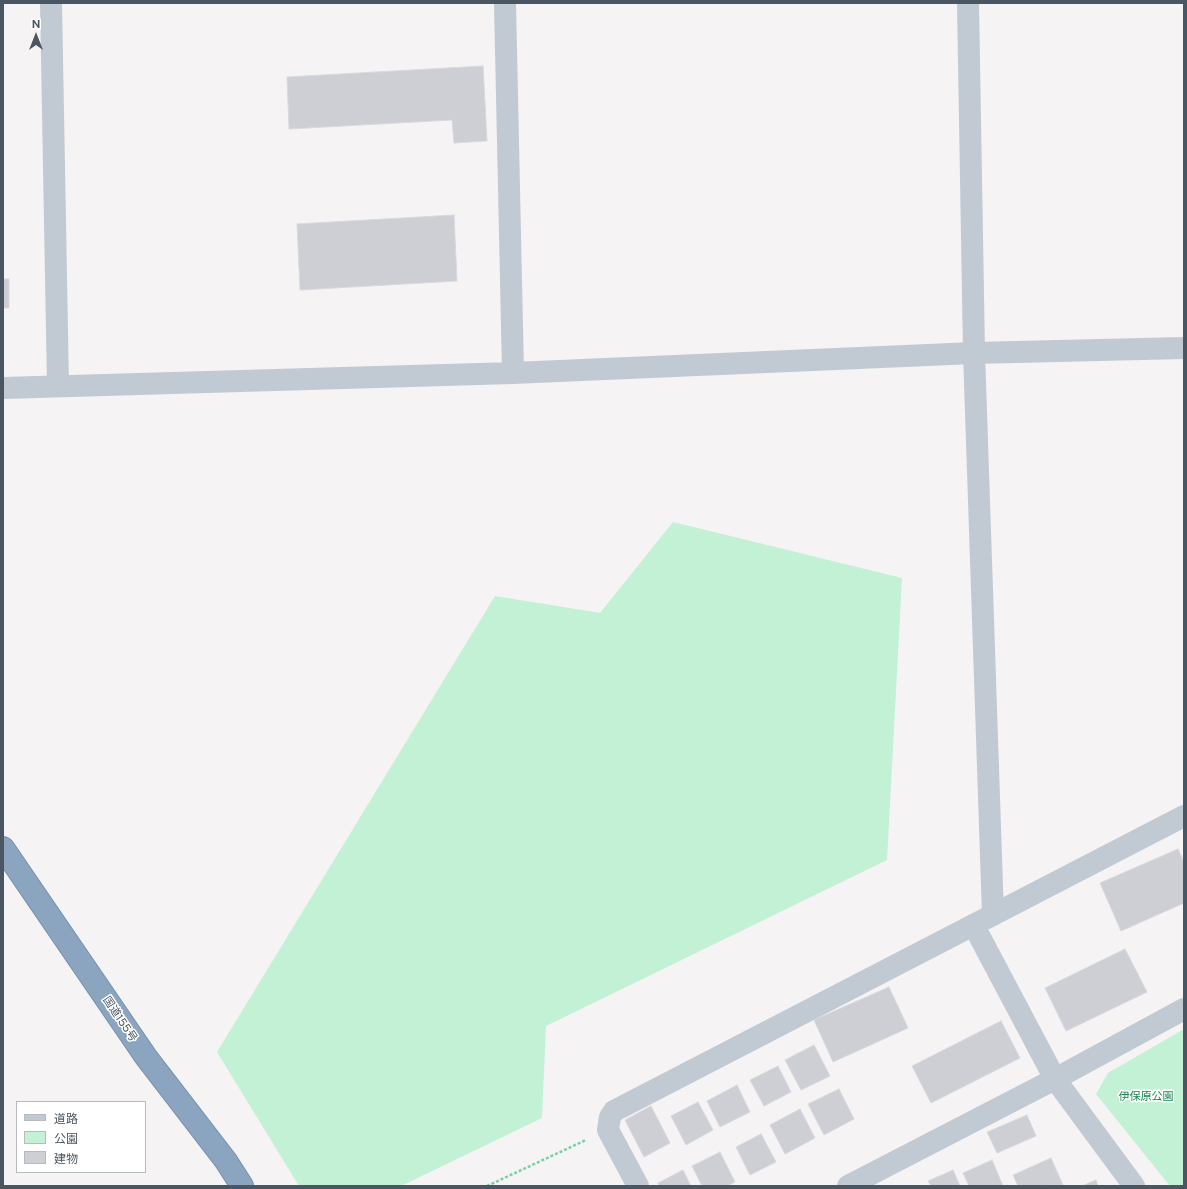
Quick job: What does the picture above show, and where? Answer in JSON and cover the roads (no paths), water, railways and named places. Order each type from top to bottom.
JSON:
[{"type":"highway","name":"国道155号","points":[[3,848],[146,1057],[226,1161],[242,1186]]},
{"type":"street","points":[[51,3],[58,386]]},
{"type":"street","points":[[505,3],[513,374]]},
{"type":"street","points":[[968,3],[974,353],[993,915]]},
{"type":"street","points":[[3,388],[513,374],[974,353],[1184,348]]},
{"type":"street","points":[[638,1186],[608,1130],[610,1117],[614,1111],[1184,816]]},
{"type":"street","points":[[974,926],[1055,1079],[1134,1186]]},
{"type":"street","points":[[848,1186],[1055,1079],[1184,1009]]},
{"type":"park label","name":"伊保原公園","points":[[1146,1097]]}]
